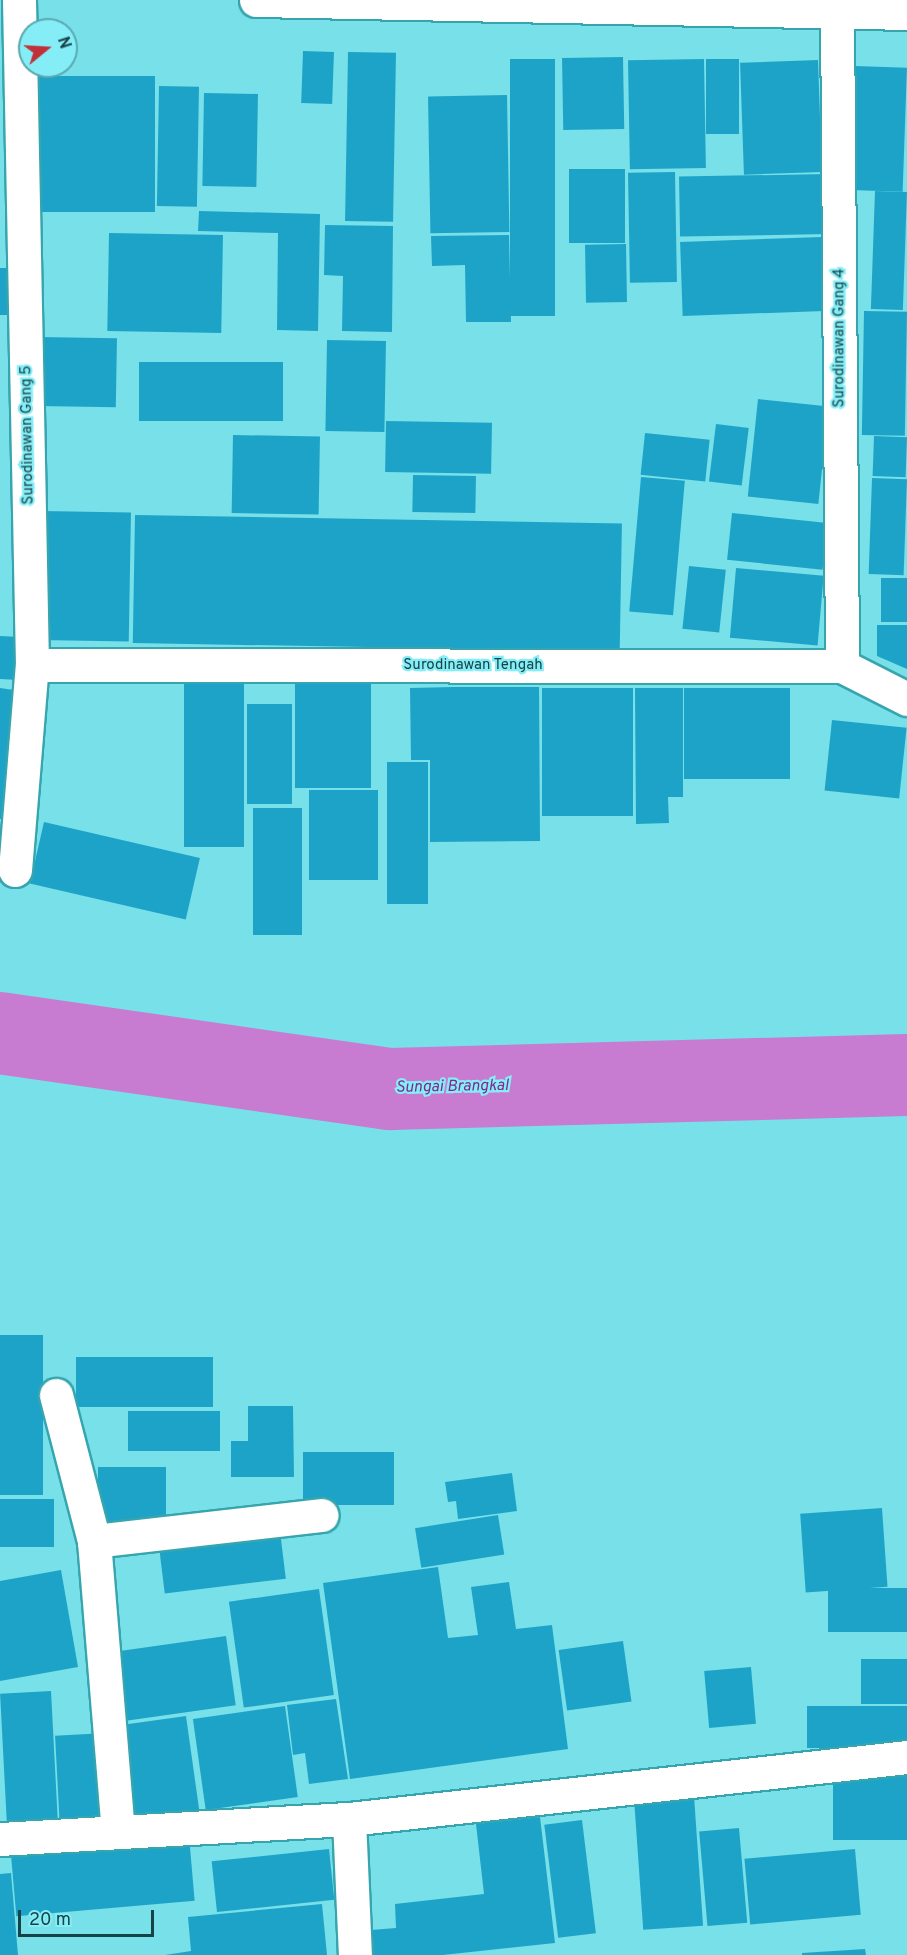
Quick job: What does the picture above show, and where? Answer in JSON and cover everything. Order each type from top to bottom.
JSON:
[{"type":"street","name":"Surodinawan Gang 5","points":[[15,870],[32,664],[19,0]]},
{"type":"street","points":[[255,0],[837,9],[907,13]]},
{"type":"street","name":"Surodinawan Gang 4","points":[[837,9],[842,666]]},
{"type":"street","name":"Surodinawan Tengah","points":[[32,664],[842,666],[907,699]]},
{"type":"street","points":[[56,1395],[94,1541],[118,1831]]},
{"type":"street","points":[[94,1541],[322,1515]]},
{"type":"street","points":[[0,1839],[349,1819],[907,1757]]},
{"type":"street","points":[[349,1819],[355,1955]]},
{"type":"building","points":[[303,51],[334,52],[332,104],[301,103]]},
{"type":"building","points":[[348,52],[396,53],[393,222],[345,221]]},
{"type":"building","points":[[623,57],[624,129],[563,130],[562,58]]},
{"type":"building","points":[[510,59],[555,59],[555,316],[510,316]]},
{"type":"building","points":[[704,59],[706,168],[630,169],[628,60]]},
{"type":"building","points":[[706,59],[739,59],[739,134],[706,134]]},
{"type":"building","points":[[818,60],[822,172],[744,175],[740,63]]},
{"type":"building","points":[[855,66],[907,68],[903,192],[851,190]]},
{"type":"building","points":[[155,76],[155,212],[37,212],[37,78]]},
{"type":"building","points":[[159,86],[199,87],[197,207],[157,206]]},
{"type":"building","points":[[204,93],[258,94],[256,187],[202,186]]},
{"type":"building","points":[[507,95],[509,232],[430,233],[428,96]]},
{"type":"building","points":[[569,169],[625,169],[625,243],[569,243]]},
{"type":"building","points":[[675,172],[677,282],[630,283],[628,173]]},
{"type":"building","points":[[828,174],[829,234],[680,237],[679,177]]},
{"type":"building","points":[[875,191],[907,192],[903,310],[871,309]]},
{"type":"building","points":[[199,211],[320,214],[318,331],[277,330],[278,233],[198,231]]},
{"type":"building","points":[[325,225],[393,226],[392,332],[342,331],[343,276],[324,275]]},
{"type":"building","points":[[109,233],[223,235],[221,333],[107,331]]},
{"type":"building","points":[[509,235],[511,322],[466,322],[465,265],[432,266],[431,236]]},
{"type":"building","points":[[822,237],[825,311],[683,316],[680,242]]},
{"type":"building","points":[[626,244],[627,302],[586,303],[585,245]]},
{"type":"building","points":[[0,268],[20,268],[20,315],[0,315]]},
{"type":"building","points":[[864,311],[907,312],[905,436],[862,435]]},
{"type":"building","points":[[39,337],[117,338],[116,407],[38,406]]},
{"type":"building","points":[[327,340],[386,341],[384,432],[325,431]]},
{"type":"building","points":[[139,362],[283,362],[283,421],[139,421]]},
{"type":"building","points":[[758,399],[829,406],[818,504],[748,496]]},
{"type":"building","points":[[386,421],[492,423],[491,474],[385,472]]},
{"type":"building","points":[[716,424],[749,428],[742,486],[709,482]]},
{"type":"building","points":[[645,433],[710,440],[705,482],[641,475]]},
{"type":"building","points":[[233,435],[320,437],[319,515],[232,513]]},
{"type":"building","points":[[874,436],[907,437],[906,477],[873,476]]},
{"type":"building","points":[[413,475],[476,476],[475,513],[412,512]]},
{"type":"building","points":[[641,477],[685,481],[673,615],[629,611]]},
{"type":"building","points":[[872,478],[907,479],[904,575],[869,574]]},
{"type":"building","points":[[41,511],[131,513],[129,642],[39,640]]},
{"type":"building","points":[[732,513],[827,523],[823,570],[727,560]]},
{"type":"building","points":[[135,515],[622,523],[620,651],[133,643]]},
{"type":"building","points":[[689,566],[726,570],[719,633],[682,629]]},
{"type":"building","points":[[736,568],[824,576],[818,645],[730,638]]},
{"type":"building","points":[[881,578],[907,578],[907,622],[881,622]]},
{"type":"building","points":[[877,625],[907,625],[907,669],[877,656]]},
{"type":"building","points":[[0,636],[21,637],[19,680],[0,679]]},
{"type":"building","points":[[184,681],[244,681],[244,847],[184,847]]},
{"type":"building","points":[[295,683],[371,683],[371,788],[295,788]]},
{"type":"building","points":[[539,687],[540,841],[430,842],[430,760],[411,760],[410,688]]},
{"type":"building","points":[[0,688],[20,691],[1,819],[0,819]]},
{"type":"building","points":[[542,688],[633,688],[633,816],[542,816]]},
{"type":"building","points":[[635,688],[683,688],[683,797],[668,797],[669,823],[636,824]]},
{"type":"building","points":[[684,688],[790,688],[790,779],[684,779]]},
{"type":"building","points":[[247,704],[292,704],[292,804],[247,804]]},
{"type":"building","points":[[832,720],[907,728],[899,798],[825,791]]},
{"type":"building","points":[[387,762],[428,762],[428,904],[387,904]]},
{"type":"building","points":[[309,790],[378,790],[378,880],[309,880]]},
{"type":"building","points":[[253,808],[302,808],[302,935],[253,935]]},
{"type":"building","points":[[44,822],[200,858],[186,919],[30,883]]},
{"type":"building","points":[[0,1335],[43,1335],[43,1495],[0,1495]]},
{"type":"building","points":[[76,1357],[213,1357],[213,1407],[76,1407]]},
{"type":"building","points":[[248,1406],[293,1406],[294,1477],[231,1477],[231,1441],[248,1441]]},
{"type":"building","points":[[128,1411],[220,1411],[220,1451],[128,1451]]},
{"type":"building","points":[[303,1452],[394,1452],[394,1505],[303,1505]]},
{"type":"building","points":[[98,1467],[166,1467],[166,1526],[98,1526]]},
{"type":"building","points":[[512,1473],[517,1511],[458,1519],[456,1501],[448,1502],[445,1482]]},
{"type":"building","points":[[0,1499],[54,1499],[54,1547],[0,1547]]},
{"type":"building","points":[[882,1508],[888,1587],[806,1593],[800,1514]]},
{"type":"building","points":[[498,1515],[504,1555],[421,1568],[415,1528]]},
{"type":"building","points":[[280,1531],[286,1579],[165,1594],[159,1546]]},
{"type":"building","points":[[438,1567],[448,1638],[478,1635],[471,1587],[509,1582],[516,1629],[552,1625],[568,1749],[350,1779],[323,1583]]},
{"type":"building","points":[[61,1570],[78,1667],[0,1681],[0,1581]]},
{"type":"building","points":[[828,1588],[907,1588],[907,1632],[828,1632]]},
{"type":"building","points":[[319,1589],[334,1695],[244,1708],[229,1602]]},
{"type":"building","points":[[226,1636],[236,1705],[121,1721],[111,1652]]},
{"type":"building","points":[[623,1641],[631,1701],[567,1710],[559,1650]]},
{"type":"building","points":[[861,1659],[907,1659],[907,1704],[861,1704]]},
{"type":"building","points":[[751,1667],[756,1724],[709,1728],[704,1671]]},
{"type":"building","points":[[51,1691],[58,1826],[7,1828],[0,1694]]},
{"type":"building","points":[[336,1699],[348,1779],[309,1784],[305,1753],[293,1755],[287,1705]]},
{"type":"building","points":[[285,1706],[298,1797],[206,1810],[193,1719]]},
{"type":"building","points":[[807,1706],[907,1706],[907,1748],[807,1748]]},
{"type":"building","points":[[186,1716],[199,1810],[135,1819],[122,1725]]},
{"type":"building","points":[[106,1733],[111,1819],[60,1822],[55,1736]]},
{"type":"building","points":[[833,1769],[907,1769],[907,1840],[833,1840]]},
{"type":"building","points":[[694,1796],[703,1926],[643,1930],[634,1800]]},
{"type":"building","points":[[540,1817],[555,1943],[443,1955],[374,1955],[371,1930],[396,1928],[395,1904],[484,1894],[476,1824]]},
{"type":"building","points":[[582,1820],[596,1933],[558,1938],[544,1825]]},
{"type":"building","points":[[739,1828],[747,1923],[707,1926],[699,1831]]},
{"type":"building","points":[[189,1836],[195,1901],[16,1916],[11,1852]]},
{"type":"building","points":[[329,1849],[334,1900],[217,1912],[212,1861]]},
{"type":"building","points":[[855,1849],[861,1915],[750,1924],[744,1859]]},
{"type":"building","points":[[11,1873],[18,1955],[0,1955],[0,1874]]},
{"type":"building","points":[[322,1904],[327,1955],[165,1955],[191,1951],[188,1917]]},
{"type":"building","points":[[865,1949],[866,1955],[802,1955],[802,1953]]},
{"type":"waterway","name":"Sungai Brangkal","points":[[0,1033],[390,1089],[907,1075]]}]
